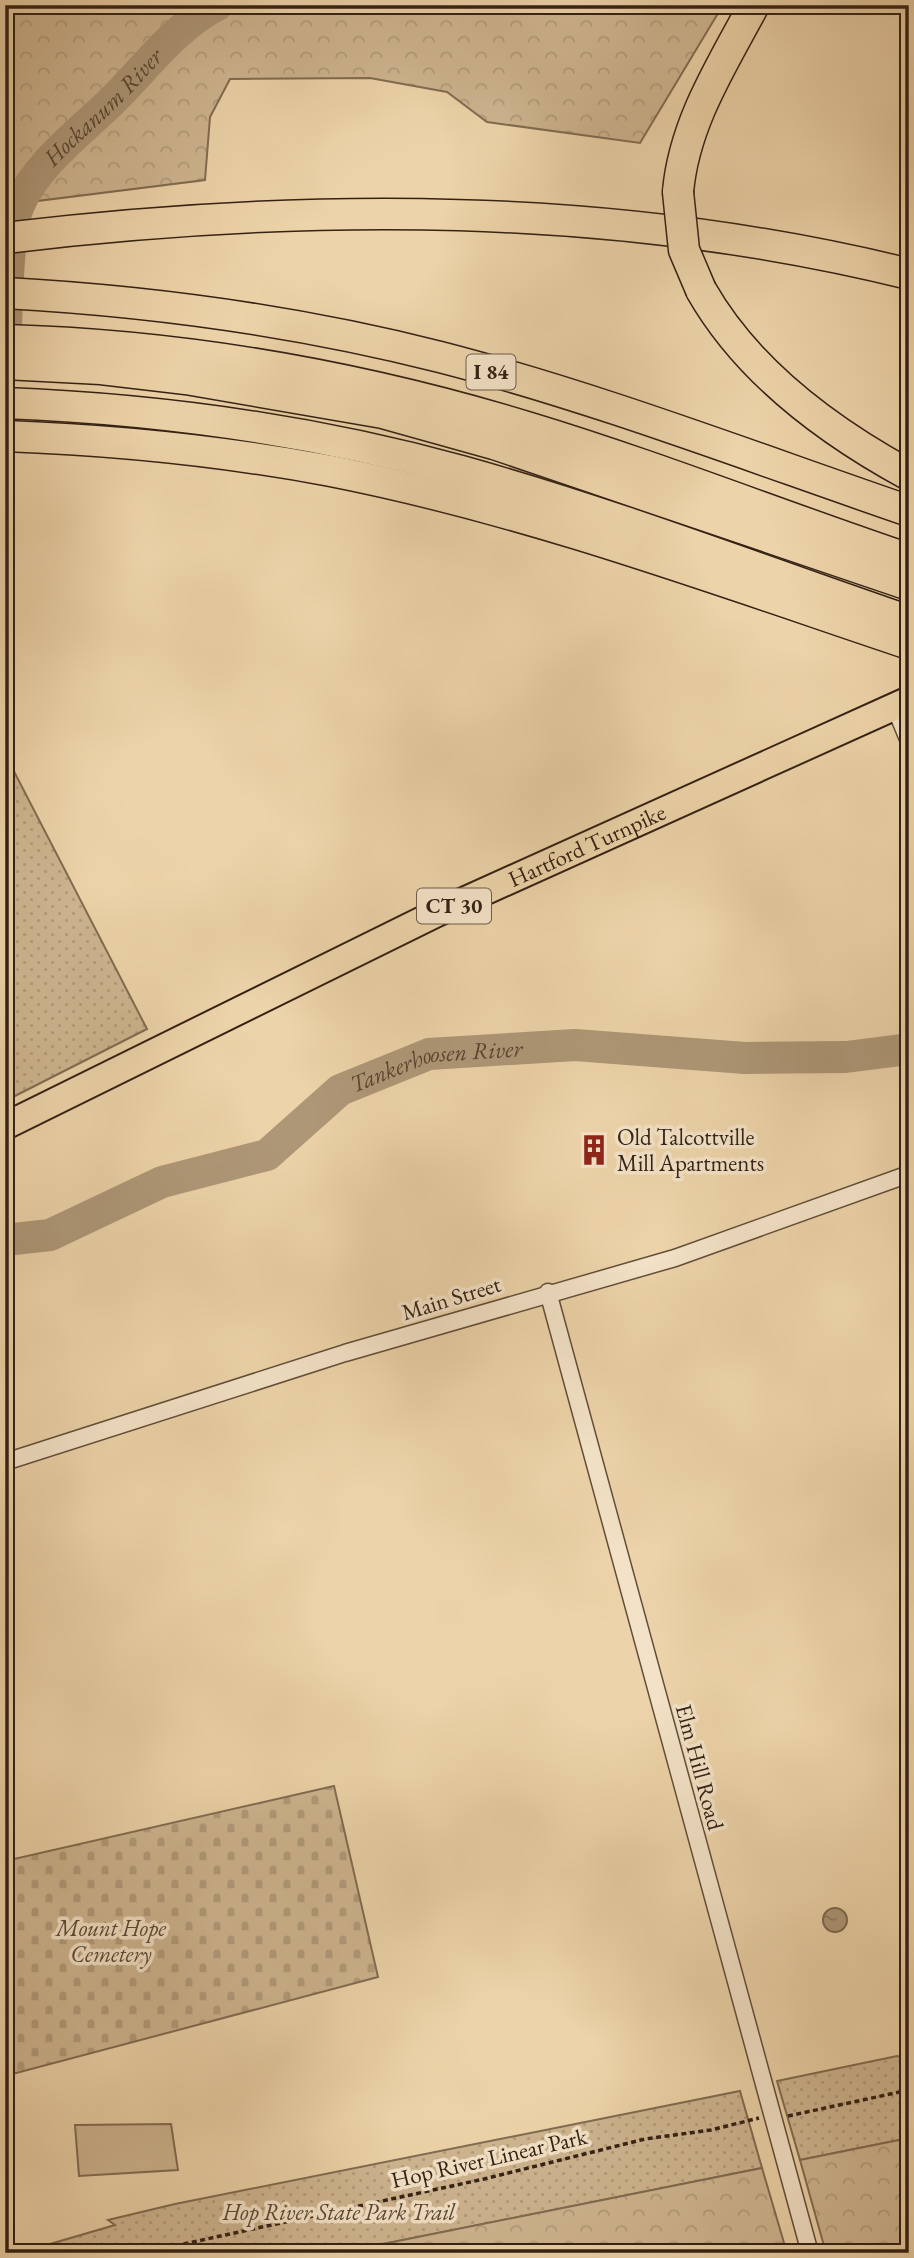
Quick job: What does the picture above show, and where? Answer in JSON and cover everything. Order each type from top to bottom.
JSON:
[{"type":"highway","points":[[754,5],[699,109],[683,157],[678,192],[684,250],[701,290],[737,342],[789,393],[858,444],[909,475]]},
{"type":"highway","points":[[5,238],[282,214],[467,215],[697,234],[817,253],[909,274]]},
{"type":"highway","name":"I 84","points":[[10,296],[57,296],[231,316],[417,352],[587,402],[909,511]]},
{"type":"highway","points":[[5,340],[55,354],[326,402],[424,423],[909,585]]},
{"type":"highway","points":[[5,364],[55,354],[258,366],[440,403],[565,439],[909,559]]},
{"type":"highway","points":[[5,403],[134,411],[240,425],[345,444],[434,465],[591,511],[909,621]]},
{"type":"highway","points":[[5,436],[237,456],[376,481],[577,533],[909,644]]},
{"type":"main road","name":"Hartford Turnpike","points":[[5,1126],[170,1042],[437,914],[900,704]]},
{"type":"street","name":"Main Street","points":[[5,1462],[345,1353],[675,1258],[909,1174]]},
{"type":"street","name":"Elm Hill Road","points":[[548,1293],[810,2253]]},
{"type":"lane","points":[[900,704],[909,752]]},
{"type":"path","points":[[781,2117],[909,2090]]},
{"type":"path","name":"Hop River Linear Park","points":[[142,2253],[484,2179],[645,2139],[763,2118]]},
{"type":"green space","points":[[5,5],[723,5],[640,143],[487,122],[447,92],[370,78],[230,79],[210,117],[205,180],[5,205]]},
{"type":"green space","points":[[5,754],[147,1029],[5,1101]]},
{"type":"green space","name":"Mount Hope Cemetery","points":[[334,1786],[378,1977],[5,2076],[5,1861]]},
{"type":"green space","points":[[897,2056],[909,2059],[909,2138],[800,2160],[777,2081]]},
{"type":"green space","name":"Hop River State Park Trail","points":[[740,2091],[762,2168],[338,2253],[19,2253],[115,2225],[108,2220],[175,2204]]},
{"type":"green space","points":[[171,2124],[178,2170],[79,2176],[75,2125]]},
{"type":"green space","points":[[909,2138],[909,2253],[826,2253],[800,2160]]},
{"type":"green space","points":[[762,2168],[787,2253],[338,2253]]},
{"type":"water","points":[[835,1908],[844,1911],[847,1920],[844,1929],[835,1932],[826,1929],[823,1920],[826,1911]]},
{"type":"waterway","name":"Hockanum River","points":[[5,354],[12,236],[19,205],[27,190],[49,161],[115,98],[163,47],[188,24],[217,5]]},
{"type":"waterway","name":"Tankerhoosen River","points":[[5,1240],[50,1235],[162,1182],[267,1155],[340,1090],[429,1054],[575,1045],[745,1058],[846,1057],[909,1049]]},
{"type":"place","name":"Old Talcottville Mill Apartments","points":[[594,1150]]}]
